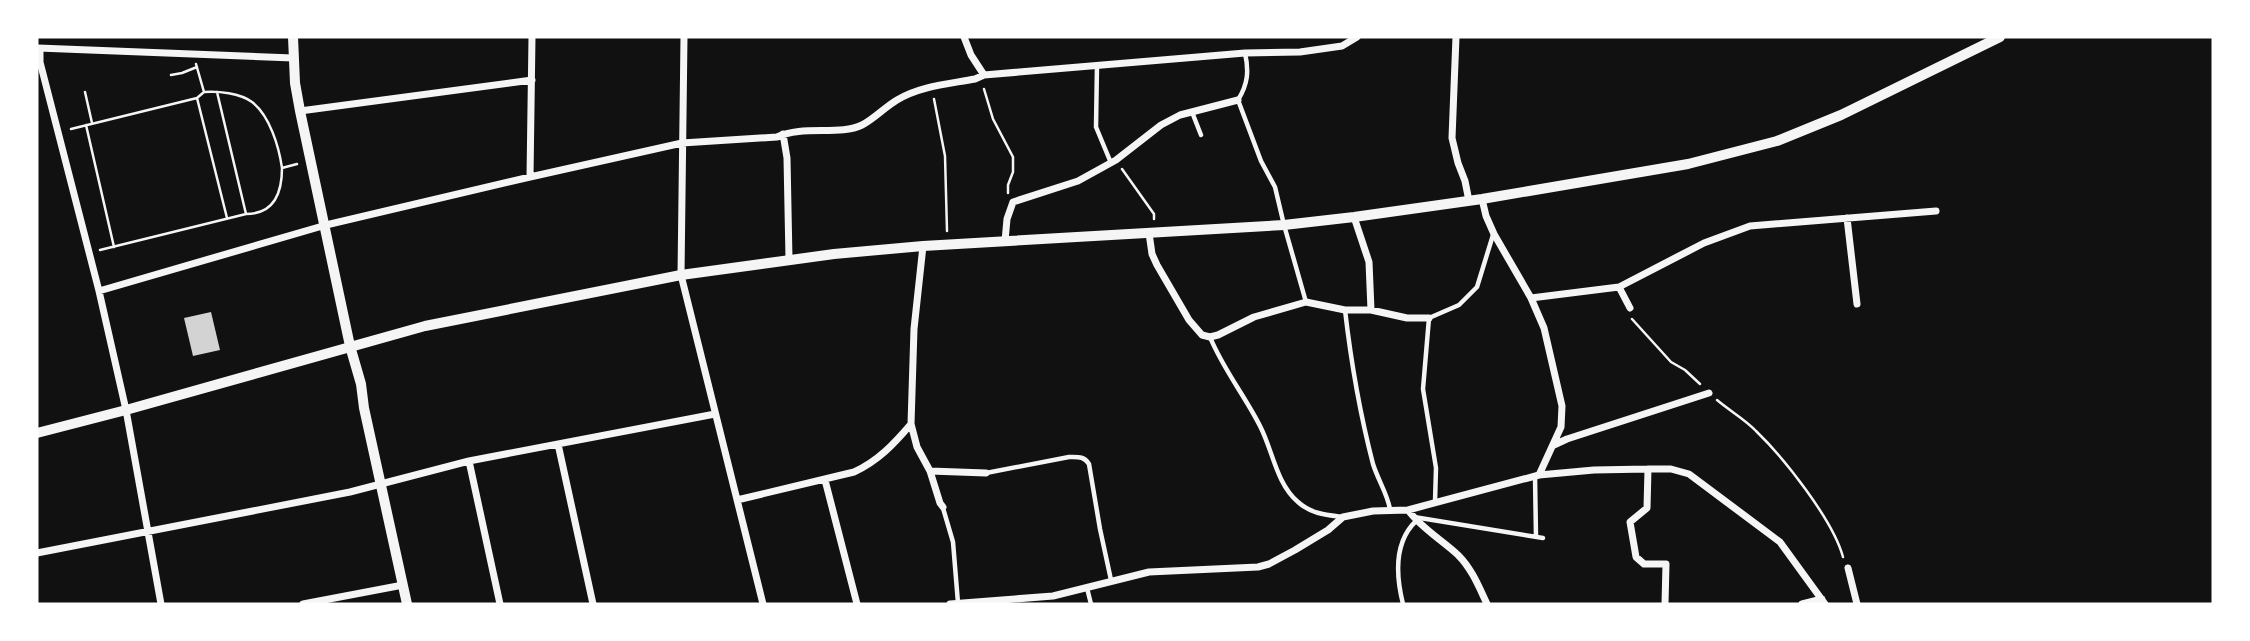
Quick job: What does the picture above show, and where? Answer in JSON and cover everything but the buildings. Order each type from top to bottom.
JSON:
[{"type":"street","points":[[293,37],[300,111],[407,604]]},
{"type":"street","points":[[530,177],[532,37]]},
{"type":"street","points":[[684,37],[681,275],[762,604]]},
{"type":"street","points":[[964,37],[982,76]]},
{"type":"street","points":[[99,291],[326,225],[682,143],[776,136],[790,131],[850,128],[862,125],[898,99],[931,87],[982,76],[1245,53],[1300,52],[1342,46],[1357,37]]},
{"type":"street","points":[[1456,37],[1452,138],[1469,201]]},
{"type":"street","points":[[37,433],[425,326],[681,275],[923,246],[1284,225],[1354,218],[1688,164],[1777,141],[1841,115],[2000,37]]},
{"type":"street","points":[[160,604],[126,410],[99,291],[40,62],[39,48],[293,58]]},
{"type":"street","points":[[300,111],[532,80]]},
{"type":"street","points":[[1005,241],[1007,219],[1013,202],[1078,181],[1113,161],[1161,125],[1180,115],[1238,100]]},
{"type":"street","points":[[783,134],[787,158],[789,260]]},
{"type":"street","points":[[1482,199],[1494,234],[1531,299],[1544,328],[1562,407],[1561,427],[1537,476]]},
{"type":"street","points":[[1531,299],[1619,287],[1704,243],[1750,226],[1936,211]]},
{"type":"street","points":[[1354,218],[1369,262],[1371,310]]},
{"type":"street","points":[[1847,218],[1857,304]]},
{"type":"street","points":[[1152,233],[1152,254],[1177,301],[1202,335],[1210,337],[1254,317],[1306,302],[1345,310],[1371,310],[1407,318],[1429,318]]},
{"type":"street","points":[[923,246],[914,329],[911,424],[917,447],[930,471],[943,507]]},
{"type":"street","points":[[1619,287],[1630,308]]},
{"type":"street","points":[[1554,446],[1567,439],[1709,393]]},
{"type":"street","points":[[37,553],[382,485],[469,461],[715,414]]},
{"type":"street","points":[[737,500],[825,480],[868,466],[891,447],[911,424]]},
{"type":"street","points":[[558,444],[593,604]]},
{"type":"street","points":[[469,461],[500,604]]},
{"type":"street","points":[[1648,469],[1647,508],[1630,522],[1636,557],[1644,564],[1666,564],[1665,604]]},
{"type":"street","points":[[1412,516],[1435,502],[1537,476],[1594,470],[1671,469],[1689,474],[1780,542],[1824,602]]},
{"type":"street","points":[[930,471],[986,473]]},
{"type":"street","points":[[825,480],[858,604]]},
{"type":"street","points":[[950,604],[1040,598],[1164,570],[1258,567],[1295,550],[1328,530],[1343,517],[1390,509],[1412,516],[1460,557],[1471,571],[1487,604]]},
{"type":"street","points":[[1848,568],[1857,604]]},
{"type":"street","points":[[304,604],[403,585]]},
{"type":"street","points":[[1802,604],[1824,602]]},
{"type":"lane","points":[[1245,53],[1248,72],[1245,87],[1238,100],[1261,161],[1272,179],[1306,302]]},
{"type":"lane","points":[[1097,65],[1096,127],[1113,161]]},
{"type":"lane","points":[[1192,111],[1201,135]]},
{"type":"lane","points":[[1435,502],[1436,468],[1423,389],[1429,318],[1459,305],[1477,287],[1494,234]]},
{"type":"lane","points":[[1345,310],[1352,369],[1374,468],[1387,495],[1390,509]]},
{"type":"lane","points":[[1210,337],[1235,386],[1259,424],[1279,474],[1289,491],[1301,505],[1310,510],[1343,517]]},
{"type":"lane","points":[[986,473],[1069,457],[1087,460],[1111,580]]},
{"type":"lane","points":[[1536,537],[1537,476]]},
{"type":"lane","points":[[943,507],[953,542],[958,603]]},
{"type":"lane","points":[[1403,604],[1399,568],[1401,544],[1412,516],[1543,538]]},
{"type":"lane","points":[[1087,587],[1090,604]]},
{"type":"path","points":[[193,54],[204,92]]},
{"type":"path","points":[[171,75],[197,67]]},
{"type":"path","points":[[982,76],[993,119],[1013,157],[1013,172],[1007,191],[1013,202]]},
{"type":"path","points":[[931,87],[945,156],[947,245]]},
{"type":"path","points":[[71,129],[197,98],[204,92],[217,92],[242,97],[260,110],[276,146],[282,168],[279,194],[272,205],[259,213],[100,250]]},
{"type":"path","points":[[217,92],[246,215]]},
{"type":"path","points":[[85,93],[92,123]]},
{"type":"path","points":[[197,98],[227,219]]},
{"type":"path","points":[[86,125],[114,247]]},
{"type":"path","points":[[282,168],[311,161]]},
{"type":"path","points":[[1113,161],[1154,214],[1152,233]]},
{"type":"path","points":[[1630,308],[1627,312],[1671,362],[1685,370],[1737,418],[1757,432],[1802,484],[1837,540],[1845,567],[1848,568]]}]
